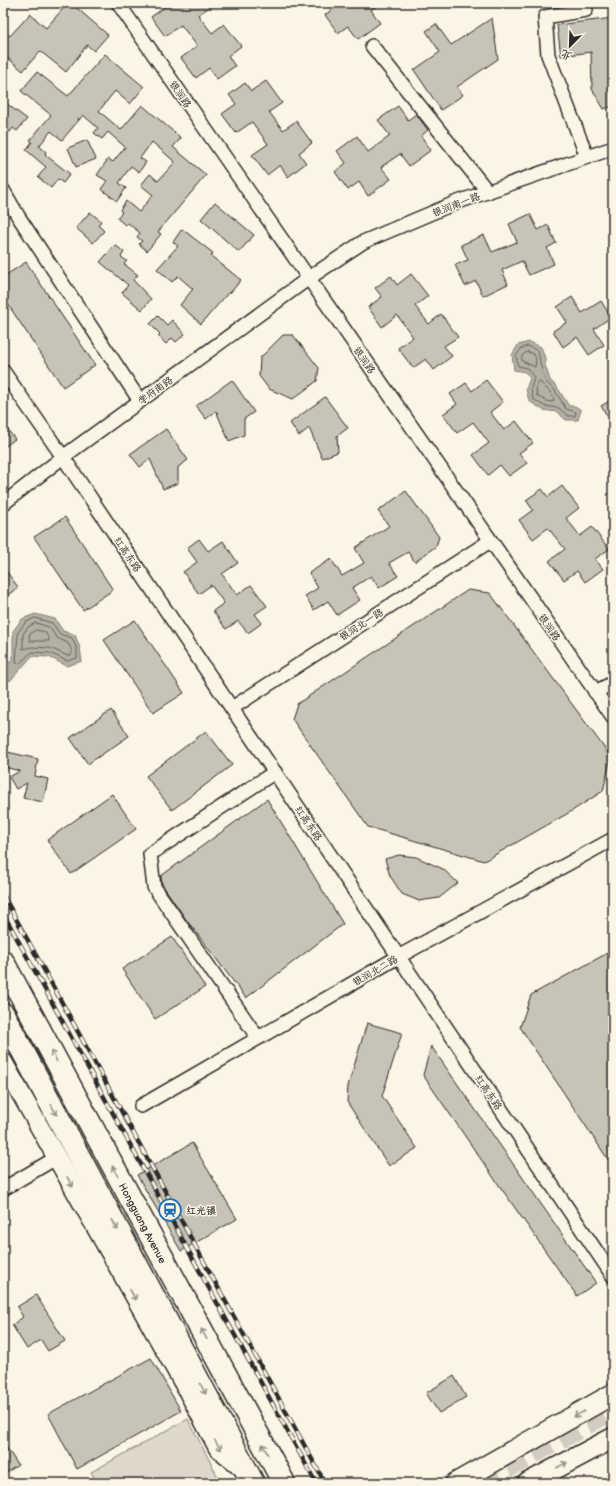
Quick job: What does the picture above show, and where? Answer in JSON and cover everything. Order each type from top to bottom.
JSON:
[{"type":"highway","name":"Hongguang Avenue","points":[[3,962],[284,1483]]},
{"type":"highway","points":[[3,1014],[249,1479]]},
{"type":"main road","points":[[3,1062],[185,1386],[218,1448],[249,1479]]},
{"type":"main road","points":[[457,1478],[613,1394]]},
{"type":"main road","points":[[528,1483],[613,1438]]},
{"type":"street","name":"银润路","points":[[118,3],[613,717]]},
{"type":"street","points":[[586,10],[545,17],[548,55],[588,157]]},
{"type":"street","points":[[372,46],[488,192]]},
{"type":"street","name":"银润南一路","points":[[309,278],[363,242],[455,203],[613,148]]},
{"type":"street","points":[[3,190],[18,216],[140,401]]},
{"type":"street","name":"学府南路","points":[[3,504],[63,457],[309,278]]},
{"type":"street","name":"红高东路","points":[[3,370],[613,1276]]},
{"type":"street","name":"银润北一路","points":[[232,708],[490,541]]},
{"type":"street","points":[[595,692],[613,683]]},
{"type":"street","points":[[258,1038],[154,887],[150,854],[275,772]]},
{"type":"street","name":"银润北二路","points":[[141,1106],[398,957],[613,839]]},
{"type":"street","points":[[3,1189],[56,1158]]},
{"type":"shaded area","points":[[188,1419],[221,1483],[97,1483],[91,1472]]},
{"type":"water","points":[[529,342],[541,347],[550,380],[557,387],[569,406],[575,406],[581,410],[578,420],[566,420],[557,412],[543,410],[529,401],[526,389],[530,378],[525,372],[514,370],[512,355],[518,345]]},
{"type":"water","points":[[35,614],[55,619],[63,631],[75,635],[80,648],[82,661],[67,666],[49,657],[32,656],[10,681],[3,671],[13,658],[13,631],[22,619]]},
{"type":"building","points":[[68,3],[71,3],[108,35],[94,51],[87,45],[66,72],[40,51],[23,71],[3,54],[3,30],[10,36],[30,14],[46,28]]},
{"type":"building","points":[[162,3],[215,3],[198,15],[212,33],[224,24],[241,46],[228,56],[235,66],[217,79],[209,68],[196,78],[181,58],[197,46],[181,25],[165,36],[151,17],[165,7]]},
{"type":"building","points":[[333,3],[381,3],[371,10],[380,23],[358,39],[348,26],[338,33],[325,15],[336,7]]},
{"type":"building","points":[[492,18],[498,59],[457,87],[463,95],[441,110],[414,70],[440,52],[426,31],[436,24],[451,45]]},
{"type":"building","points":[[613,18],[613,106],[604,109],[592,89],[591,52],[561,56],[557,25]]},
{"type":"building","points":[[105,54],[144,87],[130,104],[115,91],[99,111],[121,130],[142,105],[181,138],[173,147],[206,175],[158,232],[161,234],[147,251],[139,244],[142,241],[137,237],[140,233],[128,223],[125,225],[117,218],[122,212],[120,210],[126,201],[139,212],[153,195],[141,185],[150,174],[158,181],[175,162],[152,142],[140,158],[146,162],[139,172],[131,166],[119,183],[126,188],[117,201],[101,189],[107,181],[97,175],[108,159],[113,162],[125,147],[108,132],[102,139],[94,133],[98,128],[83,115],[62,140],[51,131],[39,146],[46,152],[45,154],[48,157],[70,174],[63,183],[58,179],[51,188],[38,177],[46,167],[26,150],[32,142],[30,140],[51,115],[21,91],[37,72],[68,96]]},
{"type":"building","points":[[266,81],[282,103],[269,112],[283,130],[296,121],[312,143],[299,153],[306,163],[288,177],[280,165],[267,175],[252,155],[268,144],[252,122],[236,133],[222,114],[236,104],[229,95],[245,83],[251,91]]},
{"type":"building","points":[[3,101],[27,119],[17,131],[13,128],[10,132],[3,127]]},
{"type":"building","points":[[398,106],[408,120],[416,114],[428,130],[421,136],[431,150],[409,166],[400,154],[381,167],[391,179],[368,196],[359,182],[348,190],[335,172],[346,163],[337,151],[357,136],[368,152],[390,136],[378,120]]},
{"type":"building","points":[[87,140],[96,159],[76,167],[68,148]]},
{"type":"building","points":[[215,202],[254,235],[239,252],[201,219]]},
{"type":"building","points":[[90,212],[101,221],[98,225],[104,231],[93,243],[76,228]]},
{"type":"building","points":[[530,214],[538,230],[548,225],[556,243],[547,248],[554,264],[529,275],[522,261],[502,270],[508,284],[483,296],[476,281],[465,286],[455,265],[468,260],[461,245],[484,235],[492,252],[517,242],[509,224]]},
{"type":"building","points":[[182,229],[213,253],[211,256],[241,280],[201,324],[180,305],[193,289],[178,276],[172,282],[157,269],[178,246],[173,242]]},
{"type":"building","points":[[115,245],[124,252],[121,257],[127,261],[124,264],[138,275],[133,280],[151,299],[142,310],[122,293],[128,285],[100,262]]},
{"type":"building","points":[[26,262],[95,365],[63,387],[3,297],[3,277]]},
{"type":"building","points":[[411,274],[428,296],[415,306],[429,324],[441,314],[458,337],[444,346],[452,356],[434,370],[426,359],[413,368],[398,348],[413,337],[397,315],[382,327],[368,307],[382,297],[375,288],[391,276],[397,285]]},
{"type":"building","points":[[572,297],[582,313],[601,301],[611,317],[594,329],[604,345],[589,355],[577,337],[563,347],[553,331],[567,322],[557,307]]},
{"type":"building","points":[[158,316],[167,325],[172,320],[185,334],[176,342],[172,338],[166,344],[158,336],[160,334],[150,324]]},
{"type":"building","points":[[283,335],[293,335],[319,368],[317,381],[293,399],[269,389],[259,376],[260,358]]},
{"type":"building","points":[[232,380],[254,412],[244,419],[244,435],[229,441],[216,411],[206,419],[196,406]]},
{"type":"building","points":[[486,380],[503,402],[490,412],[504,430],[516,421],[533,443],[519,453],[527,463],[509,476],[500,465],[488,475],[473,455],[489,443],[473,422],[457,433],[443,414],[457,404],[450,394],[466,383],[472,391]]},
{"type":"building","points":[[325,397],[348,428],[337,436],[338,452],[322,458],[309,428],[299,436],[290,423]]},
{"type":"building","points":[[613,399],[613,425],[601,406]]},
{"type":"building","points":[[3,424],[15,439],[3,448]]},
{"type":"building","points":[[166,429],[188,460],[178,467],[178,483],[163,489],[150,459],[140,467],[130,454]]},
{"type":"building","points":[[562,486],[579,508],[566,518],[580,536],[592,527],[609,549],[595,559],[603,569],[585,582],[577,571],[564,580],[549,561],[565,549],[548,528],[533,539],[519,520],[533,510],[526,500],[542,489],[548,497]]},
{"type":"building","points":[[406,491],[439,537],[436,546],[415,562],[408,552],[389,563],[398,576],[379,588],[371,576],[352,588],[360,600],[337,615],[328,601],[314,610],[305,596],[318,588],[309,573],[331,559],[342,576],[364,563],[355,548],[389,526],[378,511]]},
{"type":"building","points":[[65,517],[113,590],[83,610],[34,537]]},
{"type":"building","points":[[199,539],[208,551],[223,541],[238,563],[222,574],[237,595],[251,585],[267,606],[255,614],[262,623],[248,633],[238,621],[226,629],[213,611],[224,603],[211,585],[199,594],[183,572],[197,562],[187,548]]},
{"type":"building","points":[[3,567],[18,587],[3,599]]},
{"type":"building","points":[[468,590],[490,593],[611,757],[603,791],[572,811],[484,861],[368,827],[292,719],[297,704]]},
{"type":"building","points":[[135,620],[184,693],[153,713],[104,640]]},
{"type":"building","points":[[111,710],[129,736],[88,764],[70,738]]},
{"type":"building","points":[[206,731],[232,765],[172,810],[146,776]]},
{"type":"building","points":[[3,751],[38,759],[35,776],[48,779],[43,802],[23,798],[27,783],[16,789],[9,777],[20,771],[4,767]]},
{"type":"building","points":[[112,794],[136,829],[71,874],[47,840]]},
{"type":"building","points":[[267,799],[343,924],[246,998],[185,918],[162,884],[161,876]]},
{"type":"building","points":[[399,855],[416,857],[443,869],[458,883],[439,898],[419,901],[402,894],[390,876],[385,859]]},
{"type":"building","points":[[172,937],[205,987],[155,1019],[122,969]]},
{"type":"building","points":[[613,950],[613,1167],[520,1027],[531,995]]},
{"type":"building","points":[[367,1023],[402,1033],[382,1096],[417,1148],[389,1166],[347,1102],[348,1086]]},
{"type":"building","points":[[431,1046],[596,1283],[577,1296],[423,1075]]},
{"type":"building","points":[[192,1143],[237,1219],[181,1251],[137,1175]]},
{"type":"building","points":[[36,1295],[65,1341],[48,1351],[41,1340],[27,1349],[12,1325],[23,1317],[17,1307]]},
{"type":"building","points":[[151,1358],[181,1411],[77,1469],[48,1414]]},
{"type":"building","points":[[454,1376],[466,1397],[439,1413],[426,1393]]},
{"type":"building","points":[[3,1442],[18,1465],[3,1475]]},
{"type":"tunnel","points":[[481,1483],[613,1410]]},
{"type":"railway","points":[[3,895],[325,1483]]},
{"type":"railway","points":[[3,913],[316,1483]]},
{"type":"place","name":"红光镇","points":[[170,1210]]}]
